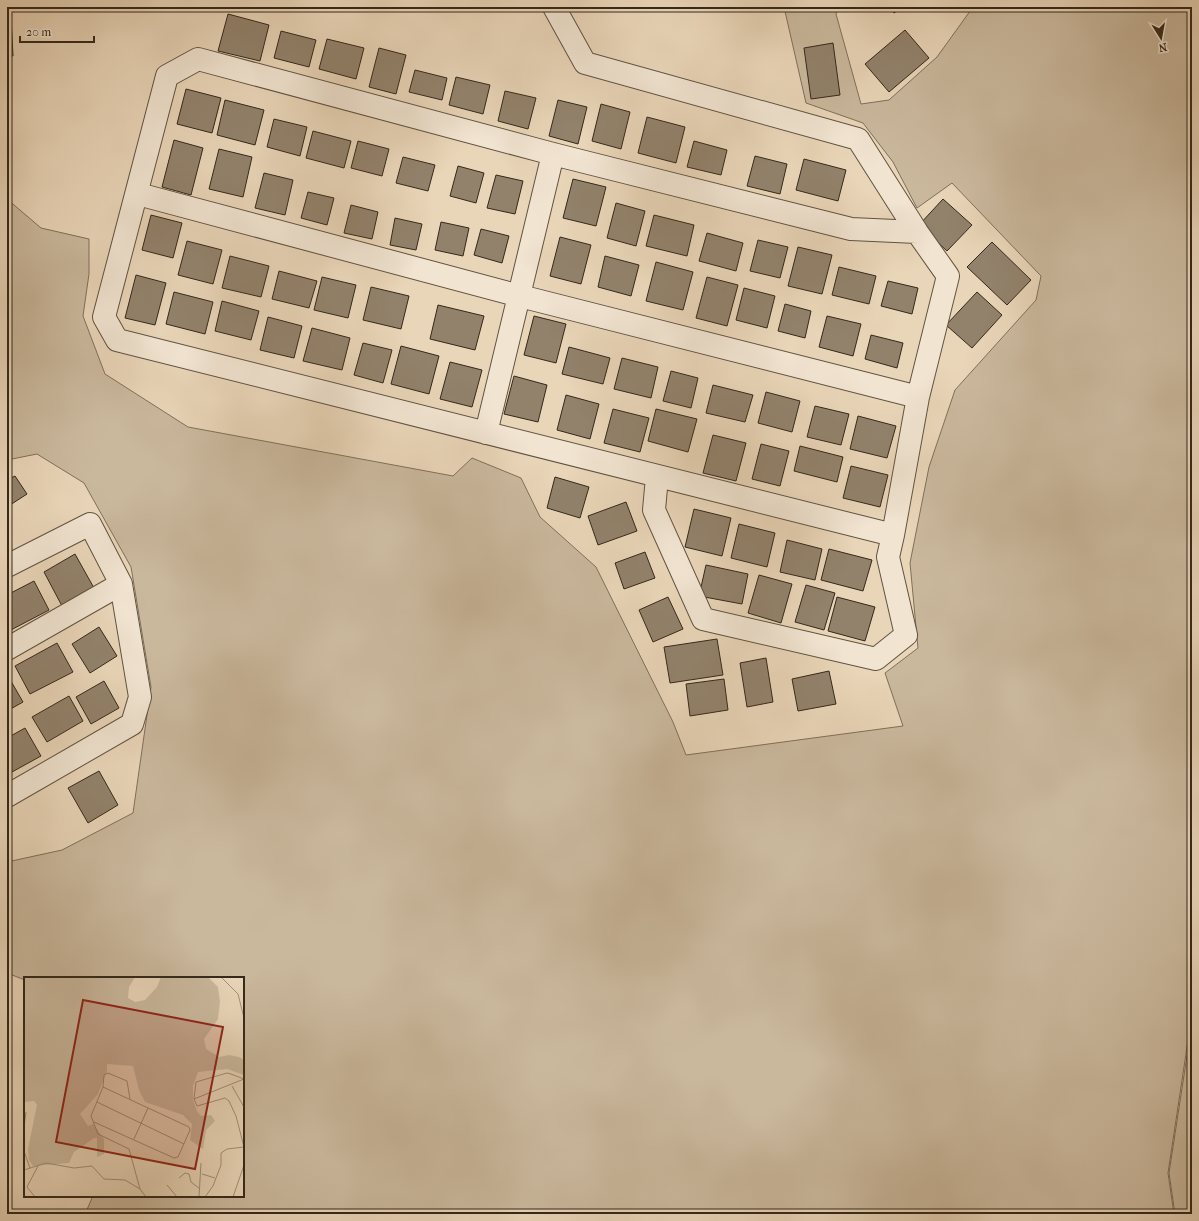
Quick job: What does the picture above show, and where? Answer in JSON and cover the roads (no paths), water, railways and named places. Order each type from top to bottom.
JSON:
[{"type":"street","points":[[554,7],[585,63],[858,139],[917,232],[948,276],[918,397],[888,557],[906,635],[876,659],[703,619],[654,510],[657,476]]},
{"type":"street","points":[[893,535],[118,340],[104,317],[138,194],[168,76],[198,59],[553,154],[851,229],[917,232]]},
{"type":"street","points":[[486,433],[553,154]]},
{"type":"street","points":[[138,194],[520,296],[918,397]]},
{"type":"street","points":[[7,566],[90,524],[121,584],[140,697],[132,724],[7,796]]},
{"type":"street","points":[[7,649],[121,584]]}]
